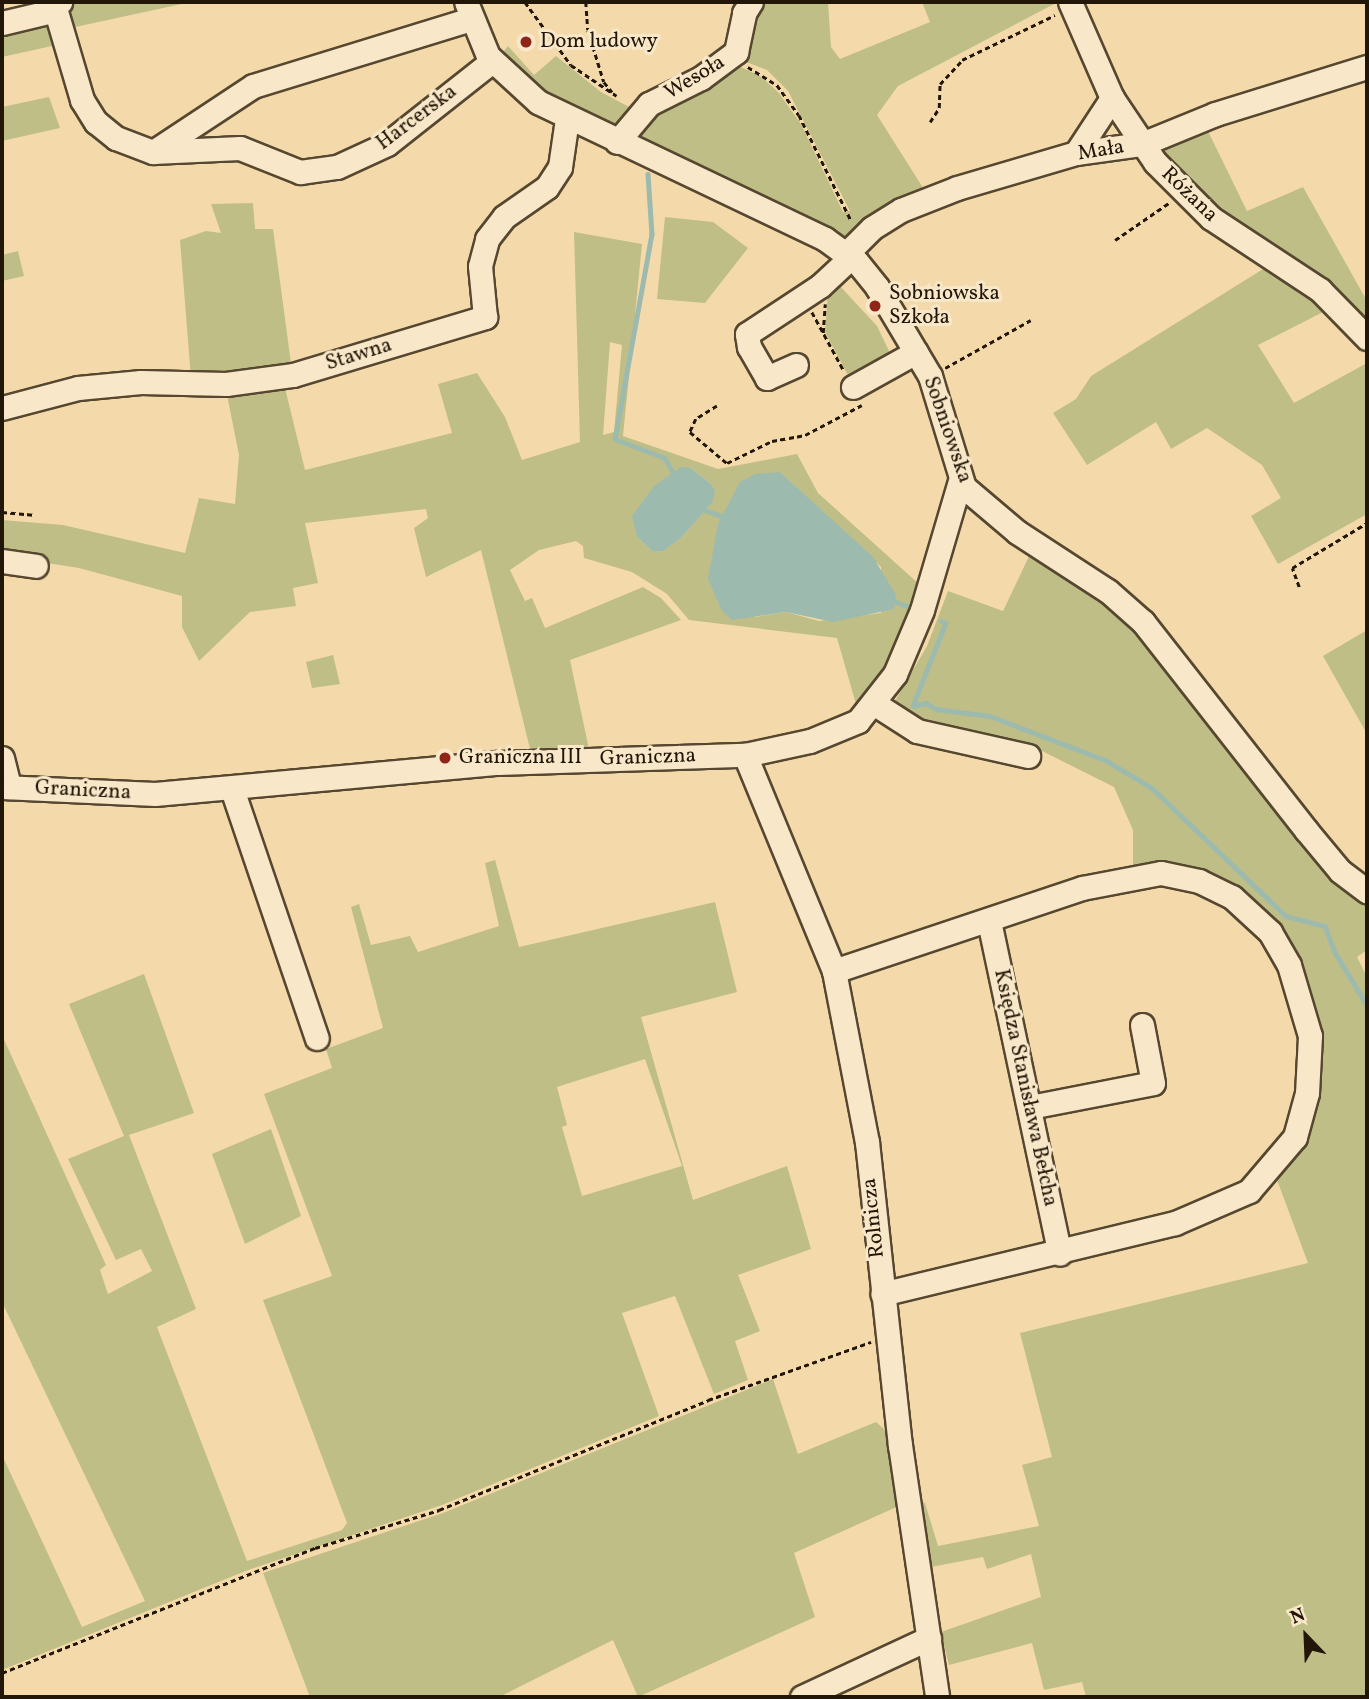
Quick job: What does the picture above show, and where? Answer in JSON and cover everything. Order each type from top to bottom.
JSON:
[{"type":"street","name":"Wesoła","points":[[617,142],[641,111],[736,52],[744,13],[751,2]]},
{"type":"street","points":[[2,23],[57,5]]},
{"type":"street","name":"Harcerska","points":[[57,5],[89,113],[116,138],[153,152],[240,148],[300,172],[324,171],[387,144],[492,61]]},
{"type":"street","name":"Różana","points":[[1072,5],[1112,98],[1142,144],[1183,191],[1240,240],[1320,290],[1367,338]]},
{"type":"street","points":[[153,152],[253,86],[427,36],[468,10]]},
{"type":"street","name":"Sobniowska","points":[[468,10],[492,61],[525,92],[567,119],[853,250],[930,376],[960,481],[1017,532],[1108,592],[1143,622],[1306,830],[1340,870],[1367,891]]},
{"type":"street","name":"Mała","points":[[796,365],[767,378],[749,347],[747,334],[820,286],[853,250],[901,210],[1076,153],[1142,144],[1215,114],[1367,67]]},
{"type":"street","points":[[1076,153],[1112,98]]},
{"type":"street","name":"Stawna","points":[[2,408],[78,388],[141,382],[226,384],[293,375],[485,317],[480,266],[487,239],[504,217],[547,187],[560,167],[567,119]]},
{"type":"street","points":[[853,387],[916,352]]},
{"type":"street","name":"Graniczna","points":[[5,787],[155,794],[498,763],[745,755],[830,735],[858,721],[875,704],[899,665],[922,610],[960,481]]},
{"type":"street","points":[[2,561],[36,566]]},
{"type":"street","points":[[875,704],[917,731],[1028,756]]},
{"type":"street","name":"Rolnicza","points":[[745,755],[834,971],[867,1142],[882,1294],[937,1697]]},
{"type":"street","points":[[2,758],[5,787]]},
{"type":"street","points":[[232,789],[317,1038]]},
{"type":"street","points":[[834,971],[1120,878],[1161,873],[1199,881],[1232,897],[1270,932],[1289,965],[1310,1036],[1307,1093],[1295,1137],[1249,1191],[1175,1223],[1060,1254],[882,1294]]},
{"type":"street","name":"Księdza Stanisława Bełcha","points":[[989,921],[1060,1254]]},
{"type":"street","points":[[1030,1107],[1153,1083],[1142,1025]]},
{"type":"street","points":[[802,1697],[929,1638]]},
{"type":"path","points":[[525,2],[571,65],[641,111]]},
{"type":"path","points":[[586,2],[586,23],[604,82],[617,96]]},
{"type":"path","points":[[930,122],[939,108],[940,84],[962,60],[1072,5]]},
{"type":"path","points":[[727,60],[756,71],[788,100],[853,250]]},
{"type":"path","points":[[1115,240],[1183,191]]},
{"type":"path","points":[[823,332],[825,300]]},
{"type":"path","points":[[716,406],[696,419],[690,432],[730,463],[772,441],[801,437],[863,407],[807,303]]},
{"type":"path","points":[[930,376],[1031,320]]},
{"type":"path","points":[[2,512],[36,515]]},
{"type":"path","points":[[1299,587],[1292,568],[1367,523]]},
{"type":"path","points":[[2,1673],[315,1548],[439,1510],[708,1400],[888,1338]]},
{"type":"shaded area","points":[[68,2],[191,2],[66,29]]},
{"type":"shaded area","points":[[761,2],[828,2],[831,47],[840,59],[930,22],[922,2],[1058,2],[898,86],[877,115],[925,191],[848,240],[636,138],[649,114],[732,63],[760,76],[778,92],[801,124],[843,212],[850,211],[788,91],[767,70],[738,59]]},
{"type":"shaded area","points":[[50,18],[61,44],[2,57],[2,28]]},
{"type":"shaded area","points":[[508,46],[534,75],[556,56],[601,92],[633,109],[609,128],[537,89],[500,56]]},
{"type":"shaded area","points":[[49,97],[60,128],[2,141],[2,107]]},
{"type":"shaded area","points":[[1205,125],[1247,211],[1303,187],[1367,301],[1367,333],[1229,226],[1161,157],[1159,144]]},
{"type":"shaded area","points":[[253,203],[255,229],[273,229],[292,371],[191,378],[180,240],[206,231],[221,233],[211,204]]},
{"type":"shaded area","points":[[665,217],[713,222],[748,248],[705,303],[657,299]]},
{"type":"shaded area","points":[[574,232],[642,244],[623,436],[718,469],[797,454],[818,493],[920,585],[880,683],[858,711],[837,638],[689,620],[667,594],[632,572],[584,558],[583,546],[576,541],[539,550],[510,570],[525,601],[532,598],[545,628],[643,587],[661,598],[681,620],[570,660],[590,754],[531,753],[481,550],[426,577],[414,528],[428,518],[426,509],[305,523],[318,583],[293,588],[296,606],[250,612],[199,661],[182,627],[182,596],[79,568],[2,556],[2,520],[63,525],[185,553],[199,498],[235,504],[239,455],[226,390],[284,384],[305,470],[452,433],[438,384],[477,373],[505,417],[522,460],[580,442]],"holes":[[[610,342],[622,345],[614,432],[603,435]],[[691,468],[711,484],[712,503],[681,538],[662,551],[653,552],[637,537]],[[780,472],[881,567],[881,613],[819,621],[786,612],[755,617]]]},
{"type":"shaded area","points":[[18,251],[24,276],[2,281],[2,255]]},
{"type":"shaded area","points":[[1268,266],[1333,307],[1258,345],[1294,403],[1367,363],[1367,514],[1278,564],[1251,516],[1281,498],[1262,465],[1207,428],[1171,449],[1156,422],[1087,465],[1053,413],[1076,399],[1091,376]]},
{"type":"shaded area","points":[[838,284],[877,326],[891,355],[850,379],[825,332],[828,292]]},
{"type":"shaded area","points":[[681,467],[691,468],[711,484],[715,491],[712,503],[681,538],[663,551],[653,552],[637,537],[632,516],[654,486]]},
{"type":"shaded area","points":[[780,472],[873,557],[896,595],[894,609],[833,622],[786,612],[732,620],[722,611],[708,579],[718,524],[740,482],[755,474]]},
{"type":"shaded area","points":[[1032,550],[1103,597],[1138,630],[1367,898],[1367,950],[1357,957],[1367,977],[1367,1697],[1086,1697],[1082,1682],[1044,1690],[1032,1643],[949,1665],[941,1632],[1041,1597],[1031,1554],[987,1569],[983,1557],[926,1568],[917,1501],[925,1503],[938,1546],[1039,1526],[1022,1465],[1052,1457],[1020,1333],[1308,1263],[1277,1180],[1309,1132],[1319,1074],[1316,1028],[1245,897],[1133,868],[1133,830],[1114,787],[1036,748],[918,721],[895,701],[927,646],[948,591],[1003,611]]},
{"type":"shaded area","points":[[1367,630],[1367,734],[1323,656]]},
{"type":"shaded area","points":[[333,655],[340,684],[312,688],[306,662]]},
{"type":"shaded area","points":[[495,860],[519,947],[715,902],[737,992],[641,1017],[693,1200],[787,1166],[811,1249],[738,1275],[760,1331],[735,1341],[748,1380],[714,1394],[675,1296],[622,1313],[659,1416],[442,1505],[248,1570],[2,1670],[2,1455],[82,1627],[145,1601],[2,1302],[2,1035],[106,1265],[100,1270],[108,1294],[152,1271],[141,1249],[116,1260],[68,1159],[124,1136],[69,1004],[144,974],[194,1113],[129,1135],[196,1309],[157,1327],[247,1561],[342,1530],[347,1523],[263,1300],[332,1276],[264,1094],[332,1068],[326,1049],[383,1028],[351,907],[359,904],[371,945],[410,936],[418,952],[499,926],[485,863]],"holes":[[[645,1059],[682,1166],[582,1196],[562,1127],[567,1125],[557,1087]]]},
{"type":"shaded area","points":[[271,1129],[301,1216],[245,1244],[212,1154]]},
{"type":"shaded area","points":[[773,1379],[798,1454],[876,1422],[895,1439],[901,1505],[794,1553],[815,1617],[638,1697],[613,1640],[499,1697],[310,1697],[263,1573],[443,1513]]},
{"type":"waterway","points":[[648,174],[652,234],[615,439],[665,458],[674,474]]},
{"type":"waterway","points":[[702,509],[727,518]]},
{"type":"waterway","points":[[894,601],[910,607]]},
{"type":"waterway","points":[[941,621],[946,623],[913,706],[926,703],[936,709],[990,716],[1107,761],[1152,788],[1286,916],[1325,926],[1336,954],[1367,1005]]},
{"type":"place","name":"Dom ludowy","points":[[526,42]]},
{"type":"place","name":"Sobniowska Szkoła","points":[[875,306]]},
{"type":"place","name":"Graniczna III","points":[[445,758]]}]
